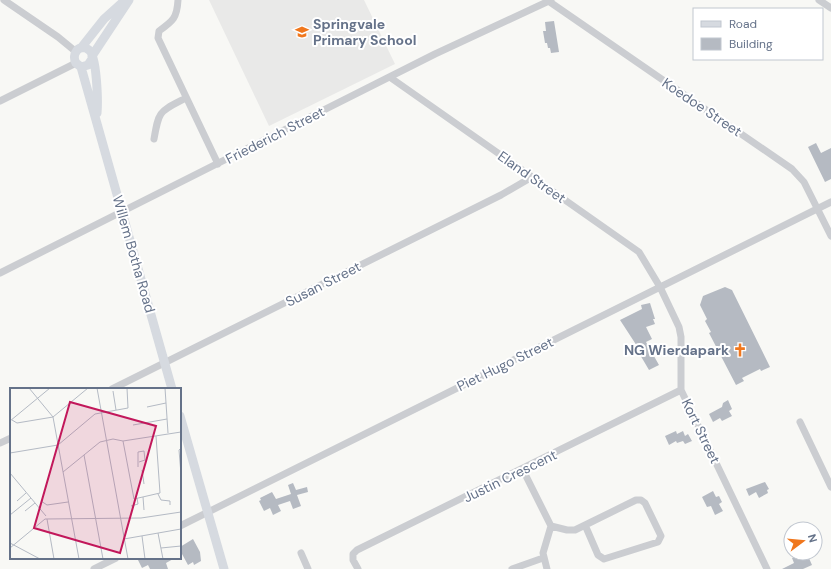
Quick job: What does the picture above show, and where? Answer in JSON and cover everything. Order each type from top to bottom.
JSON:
[{"type":"street","points":[[4,0],[78,50],[88,49],[92,58]]},
{"type":"street","points":[[78,65],[73,56],[104,19],[127,0]]},
{"type":"street","points":[[0,101],[78,65],[88,65],[127,0]]},
{"type":"street","points":[[178,0],[177,11],[173,20],[159,31],[157,35],[218,164]]},
{"type":"street","points":[[819,0],[831,8]]},
{"type":"street","name":"Friederich Street","points":[[0,273],[436,54],[549,1]]},
{"type":"street","name":"Koedoe Street","points":[[549,1],[789,166],[801,178],[831,236]]},
{"type":"street","name":"Willem Botha Road","points":[[92,58],[98,90],[97,120]]},
{"type":"street","name":"Willem Botha Road","points":[[78,65],[97,120],[172,388]]},
{"type":"street","name":"Eland Street","points":[[390,78],[636,249],[660,287]]},
{"type":"street","points":[[154,139],[158,118],[161,112],[186,98]]},
{"type":"street","name":"Susan Street","points":[[114,388],[501,195],[532,177]]},
{"type":"street","name":"Piet Hugo Street","points":[[181,526],[831,202]]},
{"type":"street","name":"Kort Street","points":[[660,287],[680,332],[681,390],[767,569]]},
{"type":"street","name":"Justin Crescent","points":[[358,569],[353,560],[353,554],[355,552],[523,470],[681,390]]},
{"type":"street","points":[[181,419],[224,569]]},
{"type":"street","points":[[800,422],[831,487]]},
{"type":"street","points":[[0,443],[10,438]]},
{"type":"street","points":[[523,470],[551,526],[544,549],[543,558],[547,569]]},
{"type":"street","points":[[551,526],[567,530],[575,530],[585,525],[636,500],[642,500],[645,503],[661,536],[660,540],[604,559],[598,555],[585,525]]},
{"type":"street","points":[[301,553],[308,569]]},
{"type":"street","points":[[512,569],[543,558]]},
{"type":"street","points":[[94,569],[114,559]]},
{"type":"shaded area","name":"Springvale Primary School","points":[[209,0],[364,0],[395,64],[269,126]]},
{"type":"building","points":[[554,21],[559,52],[551,53],[547,43],[545,43],[543,31],[546,31],[545,22]]},
{"type":"building","points":[[816,143],[821,153],[831,148],[831,179],[825,182],[808,147]]},
{"type":"building","name":"NG Wierdapark","points":[[725,287],[732,290],[770,367],[761,371],[760,369],[742,378],[744,381],[736,385],[709,333],[711,332],[705,321],[707,319],[700,305],[703,296]]},
{"type":"building","points":[[650,303],[655,324],[646,327],[652,339],[646,342],[659,365],[649,370],[639,353],[635,355],[632,349],[637,346],[620,320],[642,309],[641,305]]},
{"type":"building","points":[[728,400],[732,409],[729,411],[732,416],[722,421],[720,418],[713,422],[709,414],[722,407],[723,403]]},
{"type":"building","points":[[676,431],[677,434],[683,431],[685,436],[688,434],[692,441],[685,444],[683,441],[677,443],[676,441],[669,445],[665,436]]},
{"type":"building","points":[[765,482],[769,489],[767,490],[768,493],[759,498],[756,492],[749,496],[746,489]]},
{"type":"building","points":[[293,483],[296,490],[307,487],[308,492],[297,495],[301,506],[293,509],[290,501],[278,505],[281,511],[273,515],[270,508],[264,511],[259,501],[261,500],[260,498],[272,492],[276,499],[291,494],[288,485]]},
{"type":"building","points":[[713,491],[716,497],[719,496],[722,502],[719,504],[723,511],[715,515],[711,506],[707,507],[702,497]]},
{"type":"building","points":[[193,539],[200,552],[201,561],[194,565],[193,562],[188,565],[181,554],[181,546]]},
{"type":"building","points":[[138,559],[173,559],[166,563],[168,569],[150,569],[148,565],[142,568]]},
{"type":"building","points":[[793,561],[810,561],[812,565],[803,569],[782,569],[794,563]]},
{"type":"place","name":"Springvale Primary School","points":[[302,32]]},
{"type":"place","name":"NG Wierdapark","points":[[740,350]]}]
